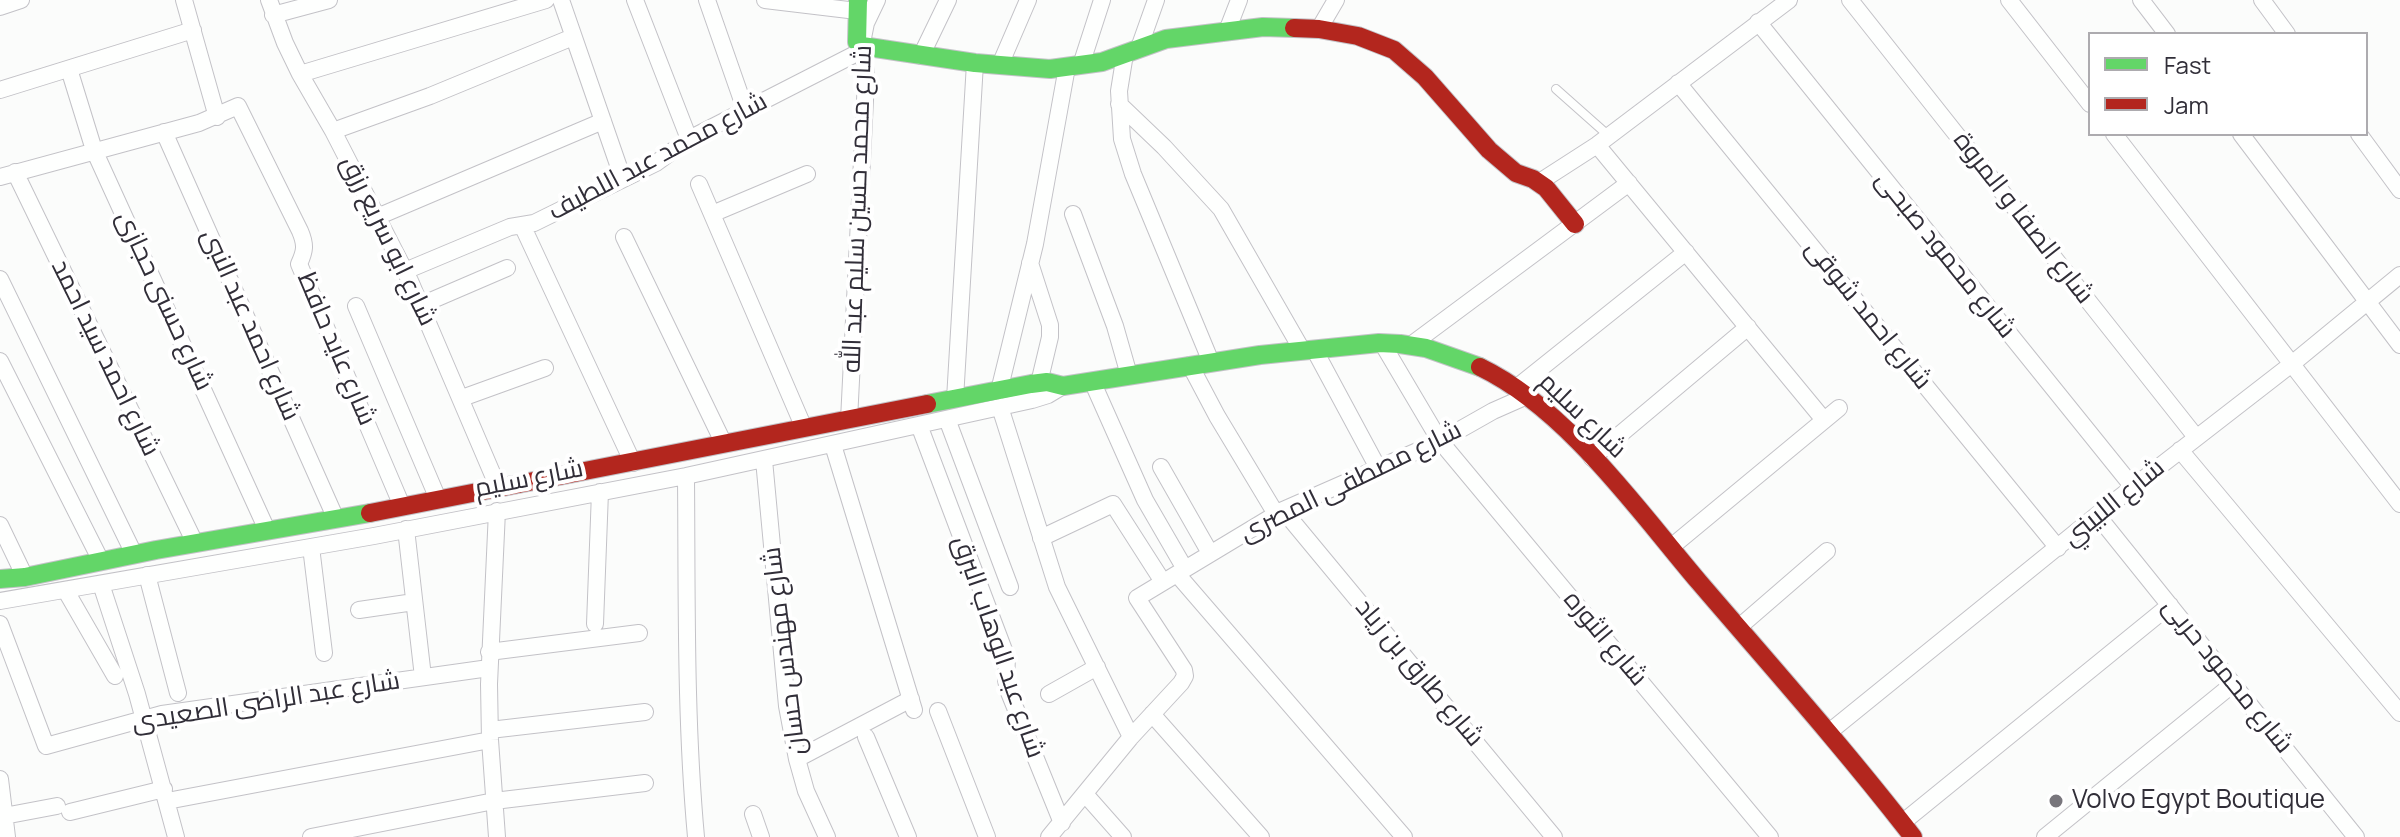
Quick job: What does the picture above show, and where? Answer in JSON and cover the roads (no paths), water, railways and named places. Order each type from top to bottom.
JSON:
[{"type":"street","points":[[0,7],[21,0]]},
{"type":"street","points":[[8,175],[217,117],[184,0]]},
{"type":"street","points":[[271,7],[329,0]]},
{"type":"street","points":[[300,74],[546,0]]},
{"type":"street","points":[[561,0],[623,179]]},
{"type":"street","points":[[635,0],[689,139]]},
{"type":"street","points":[[707,0],[745,109]]},
{"type":"street","points":[[765,0],[858,6],[856,33],[857,42],[862,48],[1050,69],[1102,62],[1166,39],[1263,27],[1319,29],[1358,36],[1394,50],[1425,77],[1504,165],[1546,188],[1575,224]]},
{"type":"street","name":"شارع محمد حسين سليم عبد الله","points":[[849,420],[866,80],[862,48],[866,23],[877,0]]},
{"type":"street","points":[[921,56],[948,0]]},
{"type":"street","points":[[1000,65],[1028,0]]},
{"type":"street","points":[[1102,0],[1074,66],[1000,399],[1057,587],[1131,737]]},
{"type":"street","points":[[1156,0],[1132,51],[1119,104],[1122,139],[1133,174],[1211,362]]},
{"type":"street","points":[[1227,31],[1239,0]]},
{"type":"street","points":[[1319,29],[1336,0]]},
{"type":"street","points":[[1538,183],[1603,140],[1789,0]]},
{"type":"street","name":"شارع الصفا و المروة","points":[[1850,0],[2196,437]]},
{"type":"street","points":[[2009,0],[2088,101]]},
{"type":"street","points":[[2141,0],[2165,32]]},
{"type":"street","points":[[2262,0],[2286,32]]},
{"type":"street","name":"شارع ابو سريع رزق","points":[[271,7],[300,74],[405,271],[498,487]]},
{"type":"street","name":"شارع محمود صبحى","points":[[1758,22],[2133,487]]},
{"type":"street","points":[[0,90],[193,30]]},
{"type":"street","points":[[333,131],[430,96],[573,37]]},
{"type":"street","name":"شارع محمد عبد اللطيف","points":[[405,271],[510,227],[534,223],[656,163],[689,139],[862,48]]},
{"type":"street","points":[[955,399],[975,63]]},
{"type":"street","name":"شارع حسنى حجازى","points":[[69,69],[94,150],[267,530]]},
{"type":"street","name":"شارع احمد شوقى","points":[[1678,83],[2058,548]]},
{"type":"street","points":[[1119,104],[1221,209],[1378,468]]},
{"type":"street","name":"شارع عايد حافظ","points":[[217,117],[238,106],[305,242],[305,252],[299,264],[402,506]]},
{"type":"street","points":[[377,217],[603,121]]},
{"type":"street","name":"شارع احمد عبد النبى","points":[[164,132],[336,519]]},
{"type":"street","points":[[2116,136],[2400,504]]},
{"type":"street","points":[[2243,136],[2400,345]]},
{"type":"street","points":[[2360,136],[2400,190]]},
{"type":"street","points":[[1603,140],[1629,183],[1824,420]]},
{"type":"street","points":[[712,214],[807,174]]},
{"type":"street","name":"شارع احمد سيد احمد","points":[[8,175],[195,543]]},
{"type":"street","points":[[1411,345],[1629,183]]},
{"type":"street","points":[[699,184],[804,428]]},
{"type":"street","points":[[1073,214],[1115,326],[1129,375]]},
{"type":"street","points":[[522,225],[633,463]]},
{"type":"street","points":[[624,237],[724,444]]},
{"type":"street","name":"شارع مصطفى المصرى","points":[[1152,714],[1185,676],[1137,598],[1280,512],[1440,441],[1493,411],[1521,392],[1686,252]]},
{"type":"street","points":[[1030,263],[1050,325],[1039,383]]},
{"type":"street","points":[[421,305],[507,268]]},
{"type":"street","name":"شارع اللبيني","points":[[1828,733],[2400,275]]},
{"type":"street","points":[[0,279],[134,554]]},
{"type":"street","points":[[356,306],[438,499]]},
{"type":"street","points":[[1592,458],[1748,327]]},
{"type":"street","name":"شارع سليم","points":[[0,579],[25,577],[134,554],[336,519],[955,399],[1048,395],[1063,386],[1308,349],[1382,343],[1411,345],[1474,364],[1521,392],[1592,458],[1907,830]]},
{"type":"street","name":"شارع الثوره","points":[[1382,343],[1440,441],[1770,837]]},
{"type":"street","points":[[0,361],[101,561]]},
{"type":"street","name":"شارع طارق بن زياد","points":[[1190,365],[1231,441],[1280,512],[1554,837]]},
{"type":"street","points":[[462,398],[545,368]]},
{"type":"street","points":[[1092,381],[1175,575]]},
{"type":"street","name":"شارع سليم","points":[[0,601],[311,547],[686,476],[947,419],[1039,383],[1063,386]]},
{"type":"street","points":[[1670,548],[1839,408]]},
{"type":"street","points":[[947,419],[1010,587]]},
{"type":"street","name":"شارع عبد الوهاب البرق","points":[[919,425],[1007,658],[1008,690],[1062,823]]},
{"type":"street","points":[[797,759],[912,705],[833,445]]},
{"type":"street","points":[[2180,450],[2400,713]]},
{"type":"street","name":"شارع مهندس حسان","points":[[764,460],[787,706],[806,791],[827,837]]},
{"type":"street","points":[[1161,467],[1210,553]]},
{"type":"street","points":[[686,476],[688,717],[696,837]]},
{"type":"street","points":[[595,624],[600,492]]},
{"type":"street","points":[[1041,538],[1113,504],[1404,837]]},
{"type":"street","points":[[497,511],[489,660],[497,837]]},
{"type":"street","name":"شارع محمود حربى","points":[[2097,515],[2356,837]]},
{"type":"street","points":[[0,525],[25,577]]},
{"type":"street","points":[[406,529],[423,677]]},
{"type":"street","points":[[311,547],[324,653]]},
{"type":"street","points":[[1738,628],[1827,551]]},
{"type":"street","points":[[147,575],[178,693]]},
{"type":"street","points":[[101,584],[144,719],[176,837]]},
{"type":"street","points":[[66,591],[115,676]]},
{"type":"street","points":[[359,610],[414,602]]},
{"type":"street","points":[[1907,830],[2170,605]]},
{"type":"street","name":"شارع عبد الراضى الصعيدى","points":[[0,624],[46,746],[189,709],[423,677],[489,660],[639,633]]},
{"type":"street","points":[[1049,694],[1097,667]]},
{"type":"street","points":[[2045,837],[2233,684]]},
{"type":"street","points":[[938,711],[987,837]]},
{"type":"street","points":[[1,781],[4,827],[64,809],[165,795],[490,735],[645,712]]},
{"type":"street","points":[[1049,837],[1152,714],[1261,837]]},
{"type":"street","points":[[866,737],[908,837]]},
{"type":"street","points":[[311,837],[494,801],[645,783]]},
{"type":"street","points":[[1085,794],[1123,837]]},
{"type":"street","points":[[753,814],[761,837]]},
{"type":"lane","points":[[1556,89],[1603,140]]},
{"type":"place","name":"Volvo Egypt Boutique","points":[[2056,801]]}]
